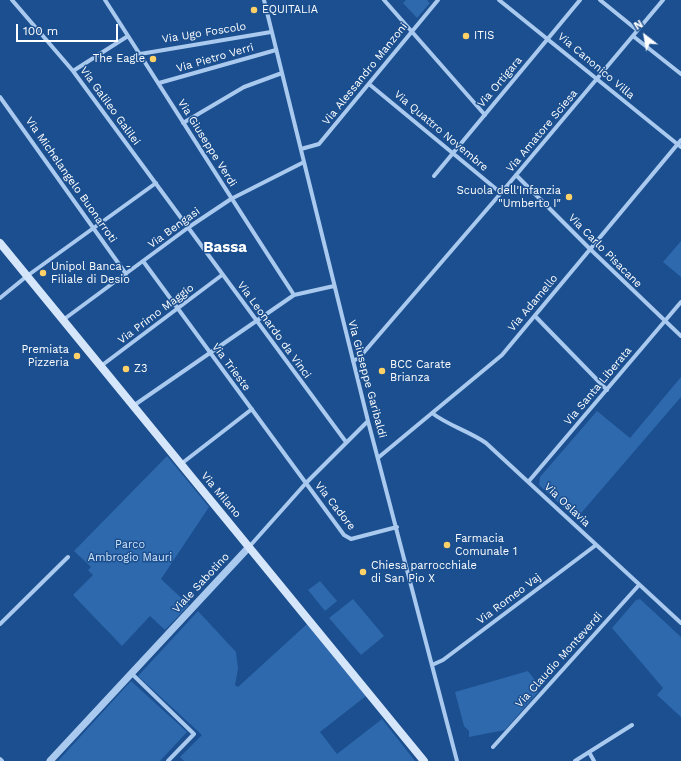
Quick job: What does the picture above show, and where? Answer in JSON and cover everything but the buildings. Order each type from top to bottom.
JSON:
[{"type":"main road","name":"Via Milano","points":[[0,243],[424,761]]},
{"type":"street","name":"Via Galileo Galilei","points":[[12,0],[73,71],[189,227]]},
{"type":"street","name":"Via Giuseppe Verdi","points":[[105,0],[159,83],[231,199],[294,295]]},
{"type":"street","name":"Via Giuseppe Garibaldi","points":[[264,0],[368,421],[379,457],[457,761]]},
{"type":"street","points":[[384,0],[485,115]]},
{"type":"street","name":"Via Alessandro Manzoni","points":[[301,149],[319,144],[438,0]]},
{"type":"street","name":"Via Canonico Villa","points":[[499,0],[679,145]]},
{"type":"street","name":"Via Ortigara","points":[[434,176],[580,0]]},
{"type":"street","points":[[600,0],[638,30]]},
{"type":"street","name":"Via Amatore Sciesa","points":[[353,361],[363,353],[501,193],[663,0]]},
{"type":"street","name":"Via Ugo Foscolo","points":[[140,54],[271,32]]},
{"type":"street","points":[[73,71],[128,36]]},
{"type":"street","points":[[633,36],[681,74]]},
{"type":"street","name":"Via Pietro Verri","points":[[159,83],[276,50]]},
{"type":"street","points":[[183,123],[244,87],[282,73]]},
{"type":"street","name":"Via Quattro Novembre","points":[[369,84],[501,193]]},
{"type":"street","name":"Via Michelangelo Buonarroti","points":[[0,97],[126,274]]},
{"type":"street","name":"Via Adamello","points":[[379,457],[502,355],[589,248],[679,145],[681,140]]},
{"type":"street","name":"Via Bengasi","points":[[63,320],[189,227],[231,199],[304,162]]},
{"type":"street","name":"Via Carlo Pisacane","points":[[516,175],[589,248],[681,336]]},
{"type":"street","points":[[0,298],[26,276],[156,183]]},
{"type":"street","name":"Via Leonardo da Vinci","points":[[189,227],[222,276],[346,442]]},
{"type":"street","name":"Via Trieste","points":[[143,261],[306,483]]},
{"type":"street","name":"Via Primo Maggio","points":[[100,366],[222,276]]},
{"type":"street","points":[[133,406],[294,295],[334,286]]},
{"type":"street","name":"Via Santa Liberata","points":[[529,481],[681,302]]},
{"type":"street","points":[[535,316],[607,390]]},
{"type":"street","points":[[181,464],[252,409]]},
{"type":"street","name":"Via Oslavia","points":[[432,413],[444,422],[481,440],[529,481],[681,623]]},
{"type":"street","name":"Viale Sabotino","points":[[50,761],[249,547],[306,483],[368,421]]},
{"type":"street","name":"Via Cadore","points":[[306,483],[348,538],[352,539],[397,527]]},
{"type":"street","name":"Via Romeo Vaj","points":[[432,665],[455,651],[596,545]]},
{"type":"street","points":[[0,624],[68,556]]},
{"type":"street","name":"Via Claudio Monteverdi","points":[[493,747],[639,585]]},
{"type":"street","points":[[131,674],[194,734],[168,761]]},
{"type":"street","points":[[575,761],[632,725]]},
{"type":"street","points":[[589,752],[594,761]]},
{"type":"green space","points":[[406,0],[427,0],[430,3],[417,18],[403,3]]},
{"type":"green space","points":[[681,241],[681,277],[663,262]]},
{"type":"green space","points":[[681,377],[681,397],[576,519],[539,485],[540,477],[597,411],[630,438]]},
{"type":"green space","name":"Parco Ambrogio Mauri","points":[[167,456],[209,507],[161,579],[189,605],[165,630],[150,616],[122,646],[73,595],[93,575],[88,570],[91,567],[74,551]]},
{"type":"green space","points":[[320,581],[337,601],[325,611],[308,590]]},
{"type":"green space","points":[[353,599],[384,636],[361,655],[329,618]]},
{"type":"green space","points":[[640,599],[681,637],[681,717],[657,695],[663,688],[612,628],[636,600]]},
{"type":"green space","points":[[198,611],[236,652],[238,669],[235,685],[238,687],[307,624],[366,696],[320,732],[337,754],[382,719],[415,761],[184,761],[180,757],[202,735],[138,676]]},
{"type":"green space","points":[[528,671],[538,684],[538,692],[505,730],[469,737],[469,731],[464,726],[455,692]]},
{"type":"green space","points":[[131,681],[187,732],[160,761],[58,761]]},
{"type":"place","name":"EQUITALIA","points":[[254,10]]},
{"type":"place","name":"ITIS","points":[[466,36]]},
{"type":"place","name":"The Eagle","points":[[153,59]]},
{"type":"place","name":"Scuola dell'Infanzia \"Umberto I\"","points":[[569,197]]},
{"type":"place","name":"Unipol Banca - Filiale di Desio","points":[[43,273]]},
{"type":"place","name":"Premiata Pizzeria","points":[[77,356]]},
{"type":"place","name":"Z3","points":[[126,369]]},
{"type":"place","name":"BCC Carate Brianza","points":[[382,371]]},
{"type":"place","name":"Farmacia Comunale 1","points":[[447,545]]},
{"type":"place","name":"Chiesa parrocchiale di San Pio X","points":[[363,572]]},
{"type":"district","name":"Bassa","points":[[225,248]]}]
